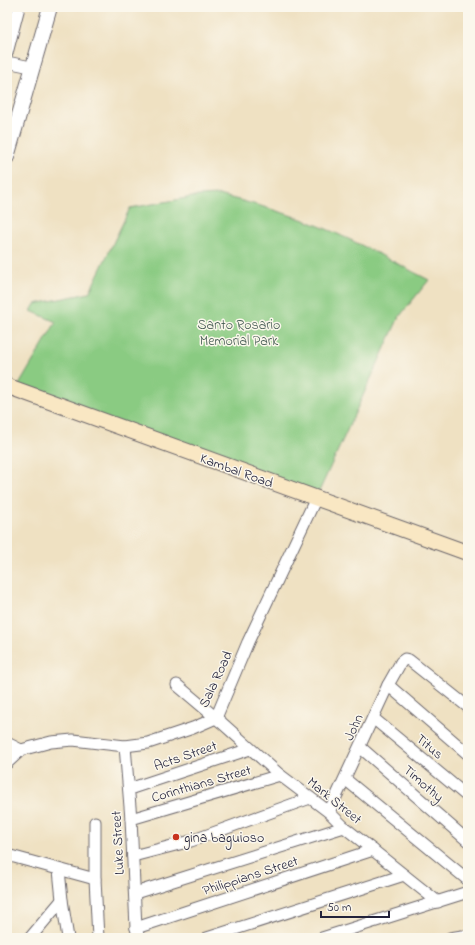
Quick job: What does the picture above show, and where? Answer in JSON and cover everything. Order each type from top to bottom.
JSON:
[{"type":"main road","name":"Kambal Road","points":[[7,386],[468,553]]},
{"type":"street","points":[[7,53],[19,7]]},
{"type":"street","points":[[7,157],[50,7]]},
{"type":"street","points":[[7,62],[26,66]]},
{"type":"street","name":"Sala Road","points":[[7,763],[21,750],[51,742],[73,740],[125,746],[148,743],[193,728],[216,718],[248,642],[316,498]]},
{"type":"street","name":"John","points":[[329,812],[388,685],[401,662],[405,659],[409,660],[468,707]]},
{"type":"street","name":"Mark Street","points":[[177,685],[280,775],[329,812],[344,827],[438,902]]},
{"type":"street","points":[[388,685],[468,754]]},
{"type":"street","name":"Titus","points":[[373,718],[468,797]]},
{"type":"street","points":[[7,743],[21,750]]},
{"type":"street","name":"Luke Street","points":[[125,746],[132,819],[138,933]]},
{"type":"street","name":"Timothy","points":[[360,747],[468,841]]},
{"type":"street","name":"Acts Street","points":[[129,789],[250,749]]},
{"type":"street","name":"Corinthians Street","points":[[132,819],[280,775]]},
{"type":"street","points":[[345,779],[468,880]]},
{"type":"street","points":[[133,856],[191,841],[310,798]]},
{"type":"street","points":[[96,822],[95,879],[98,938]]},
{"type":"street","points":[[135,893],[344,827]]},
{"type":"street","name":"Philippians Street","points":[[138,933],[373,850]]},
{"type":"street","points":[[7,855],[95,879]]},
{"type":"street","points":[[59,870],[68,938]]},
{"type":"street","points":[[207,938],[404,875]]},
{"type":"street","points":[[322,938],[468,892]]},
{"type":"street","points":[[30,938],[62,900]]},
{"type":"street","points":[[450,938],[462,936],[464,938]]},
{"type":"green space","name":"Santo Rosario Memorial Park","points":[[219,195],[251,203],[320,226],[429,280],[399,317],[317,496],[16,390],[56,322],[31,311],[35,304],[89,293],[130,208],[198,196]]},
{"type":"place","name":"gina baguioso","points":[[176,837]]}]
